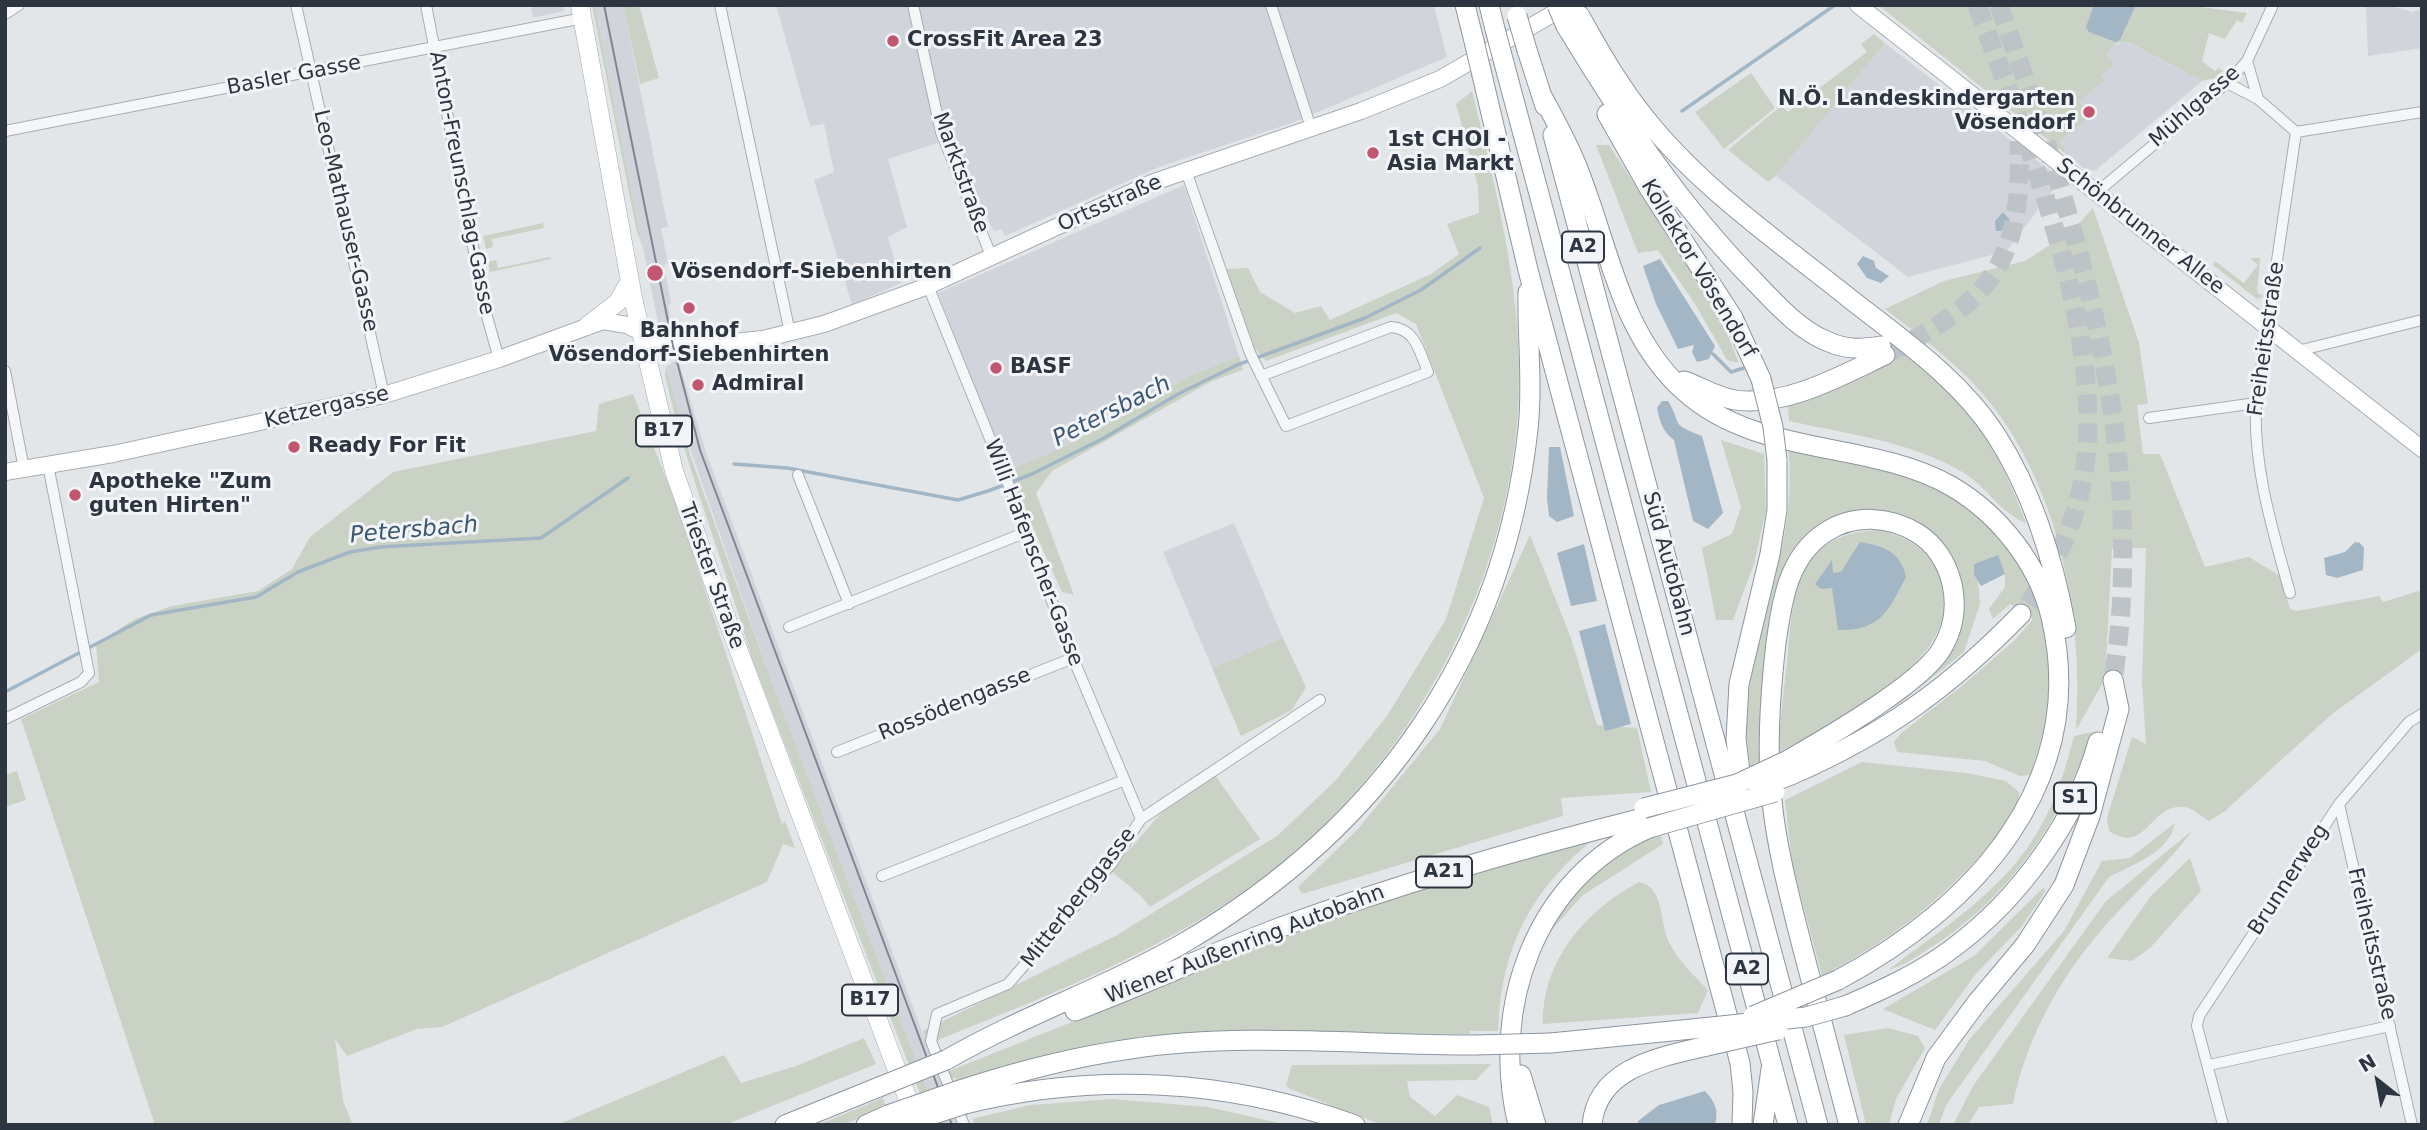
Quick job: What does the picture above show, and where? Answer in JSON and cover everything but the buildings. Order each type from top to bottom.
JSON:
[{"type":"highway","points":[[1465,5],[1528,270],[1740,1063],[1742,1125]]},
{"type":"highway","name":"Süd Autobahn","points":[[1489,5],[1788,1125]]},
{"type":"highway","name":"Kollektor Vösendorf","points":[[1557,5],[1570,13],[1627,151],[1733,318],[1761,379],[1773,427],[1777,460],[1777,510],[1770,554],[1745,647],[1737,715],[1741,784],[1757,859],[1753,879]]},
{"type":"highway","name":"Süd Autobahn","points":[[1516,11],[1542,96],[1818,1125]]},
{"type":"highway","points":[[1570,13],[1626,93],[1682,159],[1745,215],[1931,363],[1965,396],[1995,433],[2017,472],[2037,517],[2061,603],[2068,663],[2059,679]]},
{"type":"highway","points":[[1570,13],[1666,181],[1728,255],[1801,325],[1828,342],[1853,349],[1883,350],[1809,388],[1770,399],[1722,397],[1669,377]]},
{"type":"highway","points":[[1542,96],[1574,158],[1631,318],[1653,358],[1669,377],[1703,407],[1748,429],[1789,441],[1883,458],[1923,471],[1968,497],[2010,536],[2041,588],[2055,635],[2059,679],[2055,732],[2048,761],[2036,791],[2013,829],[1981,869],[1924,923],[1885,952],[1838,980],[1624,1072],[1601,1095],[1593,1112],[1592,1125]]},
{"type":"highway","points":[[946,1060],[978,1041],[1159,956],[1254,898],[1343,823],[1420,730],[1461,661],[1493,587],[1516,504],[1528,429],[1531,370],[1528,270]]},
{"type":"highway","points":[[1518,1125],[1508,1037],[1528,957],[1560,897],[1595,859],[1647,818],[1737,784],[1790,774],[1917,676],[1944,644],[1954,612],[1950,577],[1930,544],[1909,529],[1884,520],[1849,522],[1829,530],[1808,546],[1794,567],[1787,586],[1772,678],[1772,800],[1781,863],[1849,1125]]},
{"type":"highway","points":[[1647,818],[1716,800],[1853,748],[1937,691],[2021,614]]},
{"type":"highway","name":"S1","points":[[1735,1023],[1806,1017],[1845,1006],[1914,973],[1952,950],[2005,902],[2057,832],[2077,793],[2095,753],[2113,680],[2119,709],[2086,828],[2064,885],[2025,945],[1978,1001],[1936,1058],[1908,1125]]},
{"type":"highway","name":"Wiener Außenring Autobahn","points":[[785,1125],[1280,928],[1372,895],[1480,861],[1647,818]]},
{"type":"highway","points":[[1518,990],[1516,1037],[1520,1071],[1536,1125]]},
{"type":"highway","points":[[918,1125],[964,1107],[1054,1062],[1132,1049],[1192,1043],[1475,1045],[1705,1037],[1790,1027],[1806,1017]]},
{"type":"highway","points":[[1763,1125],[1763,1108],[1772,1065]]},
{"type":"highway","points":[[964,1107],[1049,1088],[1126,1083],[1179,1086],[1253,1096],[1319,1112],[1355,1125]]},
{"type":"highway","points":[[866,1125],[1072,1090],[1137,1089],[1235,1100],[1277,1108],[1327,1125]]},
{"type":"main road","name":"Schönbrunner Allee","points":[[1858,5],[2422,449]]},
{"type":"main road","name":"Triester Straße","points":[[582,12],[639,330],[665,438],[687,511],[918,1125]]},
{"type":"main road","name":"Ortsstraße","points":[[639,330],[665,344],[686,347],[740,342],[790,333],[850,316],[928,286],[1154,183],[1440,79],[1570,13]]},
{"type":"main road","points":[[587,326],[618,302],[630,281]]},
{"type":"main road","name":"Ketzergasse","points":[[5,472],[48,466],[299,416],[384,395],[499,359],[587,326],[610,321],[639,330]]},
{"type":"street","points":[[5,14],[19,5]]},
{"type":"street","name":"Leo-Mathauser-Gasse","points":[[296,5],[384,395]]},
{"type":"street","name":"Anton-Freunschlag-Gasse","points":[[426,5],[486,313],[499,359]]},
{"type":"street","points":[[720,5],[790,333]]},
{"type":"street","name":"Marktstraße","points":[[913,5],[941,132],[992,258]]},
{"type":"street","points":[[1271,5],[1311,128]]},
{"type":"street","name":"Mühlgasse","points":[[2096,192],[2227,83],[2247,61],[2273,5]]},
{"type":"street","name":"Basler Gasse","points":[[5,131],[312,73],[582,12]]},
{"type":"street","points":[[2247,61],[2258,99]]},
{"type":"street","points":[[2227,83],[2258,99],[2295,132],[2422,112]]},
{"type":"street","name":"Freiheitsstraße","points":[[2290,593],[2258,463],[2255,437],[2256,403],[2269,329],[2295,132]]},
{"type":"street","points":[[1186,171],[1252,358],[1261,376],[1286,426],[1427,372],[1412,334],[1404,328],[1391,327],[1261,376]]},
{"type":"street","name":"Willi Hafenscher-Gasse","points":[[928,286],[1008,484],[1024,533],[1122,781],[1141,819]]},
{"type":"street","points":[[2298,351],[2422,320]]},
{"type":"street","points":[[5,371],[24,469]]},
{"type":"street","points":[[2149,418],[2256,403]]},
{"type":"street","points":[[5,719],[80,682],[89,673],[48,466]]},
{"type":"street","points":[[798,475],[849,604]]},
{"type":"street","points":[[789,627],[1024,533]]},
{"type":"street","name":"Rossödengasse","points":[[837,752],[1073,658]]},
{"type":"street","name":"Mitterberggasse","points":[[964,1107],[931,1041],[937,1014],[998,990],[1018,975],[1128,843],[1141,819],[1320,700]]},
{"type":"street","name":"Brunnerweg","points":[[2222,1125],[2197,1026],[2199,1016],[2339,804],[2409,722],[2422,714]]},
{"type":"street","points":[[882,876],[1122,781]]},
{"type":"street","name":"Freiheitsstraße","points":[[2339,804],[2412,1125]]},
{"type":"street","points":[[2208,1065],[2390,1026]]},
{"type":"shaded area","points":[[531,5],[563,5],[564,11],[533,18]]},
{"type":"shaded area","points":[[592,5],[595,5],[643,248],[636,228]]},
{"type":"shaded area","points":[[595,5],[623,5],[668,227],[661,228],[668,264],[664,265],[671,304],[668,305],[672,329],[658,323]]},
{"type":"shaded area","points":[[623,5],[639,5],[659,78],[640,84]]},
{"type":"shaded area","points":[[776,5],[1434,5],[1447,57],[1295,122],[1159,167],[1005,236],[1001,229],[994,232],[950,139],[888,159],[907,227],[888,237],[901,283],[852,305],[814,180],[834,172],[824,124],[810,126]]},
{"type":"shaded area","points":[[1878,5],[2094,5],[2091,19],[2120,40],[2136,5],[2186,5],[2247,13],[2242,23],[2237,20],[2225,39],[2209,33],[2202,61],[2215,71],[2219,68],[2223,71],[2215,78],[2202,81],[2128,42],[2116,43],[2105,53],[2114,65],[2101,75],[2105,80],[2078,102],[2092,115],[2059,141],[2069,156]]},
{"type":"shaded area","points":[[2366,5],[2390,5],[2412,12],[2422,9],[2422,48],[2368,56]]},
{"type":"shaded area","name":"N.Ö. Landeskindergarten Vösendorf","points":[[2089,32],[2118,44],[2127,42],[2202,81],[2095,171],[2086,170],[1967,76]]},
{"type":"shaded area","points":[[1874,34],[1885,43],[1776,176],[1768,182],[1728,150],[1781,106],[1788,112],[1867,52],[1861,44]]},
{"type":"shaded area","points":[[1885,43],[2061,179],[2007,251],[1908,277],[1776,176]]},
{"type":"shaded area","points":[[1751,73],[1775,108],[1724,149],[1695,112]]},
{"type":"shaded area","points":[[1472,91],[1511,271],[1519,381],[1514,454],[1499,526],[1476,596],[1445,663],[1407,726],[1362,785],[1311,838],[1254,884],[1177,933],[1137,954],[1096,974],[928,1044],[923,1031],[1117,935],[1277,836],[1335,781],[1387,716],[1446,619],[1484,498],[1416,324],[1396,313],[1266,361],[1255,349],[1226,269],[1248,268],[1260,292],[1295,313],[1321,306],[1330,320],[1431,274],[1459,254],[1447,224],[1479,213],[1478,186],[1456,104]]},
{"type":"shaded area","points":[[1596,145],[1609,145],[1720,316],[1739,363],[1727,360],[1695,304],[1658,250],[1638,253]]},
{"type":"shaded area","points":[[1184,185],[1239,356],[1187,377],[1064,447],[1007,471],[938,293]]},
{"type":"shaded area","points":[[2093,208],[2139,343],[2148,404],[2137,405],[2143,454],[2160,454],[2205,567],[2249,557],[2280,576],[2290,609],[2297,611],[2379,596],[2383,602],[2422,590],[2422,649],[2332,714],[2225,811],[2209,821],[2188,808],[2173,808],[2132,837],[2122,837],[2109,831],[2107,818],[2132,737],[2146,744],[2142,682],[2146,548],[2112,549],[2105,679],[2076,730],[2076,641],[2070,597],[2061,552],[2048,509],[2030,467],[2008,429],[1971,381],[1948,359],[1885,309],[1944,281],[2025,261],[2073,230]]},
{"type":"shaded area","points":[[543,223],[544,228],[492,239],[493,247],[486,249],[483,236]]},
{"type":"shaded area","points":[[550,257],[551,259],[490,272],[488,262],[496,260],[498,268]]},
{"type":"shaded area","points":[[2250,258],[2260,258],[2257,293],[2264,296],[2257,299],[2213,265],[2215,261],[2244,283],[2258,265]]},
{"type":"shaded area","points":[[1905,354],[1943,384],[1970,414],[2002,467],[2026,523],[2009,513],[1964,473],[1944,462],[1901,446],[1789,421],[1788,406],[1893,362]]},
{"type":"shaded area","points":[[1239,356],[1243,370],[1212,381],[1052,471],[1036,493],[1074,595],[1062,592],[1007,471],[1064,447],[1187,377]]},
{"type":"shaded area","points":[[678,359],[707,455],[957,1125],[941,1125],[771,680],[676,409],[666,367]]},
{"type":"shaded area","points":[[666,367],[691,458],[771,680],[941,1125],[932,1125],[752,659],[684,447],[665,375]]},
{"type":"shaded area","points":[[633,394],[680,514],[782,824],[785,821],[795,848],[783,844],[767,882],[442,1027],[417,1029],[347,1056],[335,1039],[343,1101],[353,1125],[155,1125],[21,719],[99,682],[96,644],[135,619],[172,606],[258,591],[292,569],[310,537],[393,472],[596,431],[599,404]]},
{"type":"shaded area","points":[[1721,440],[1764,454],[1766,510],[1754,564],[1733,620],[1716,620],[1702,548],[1732,534],[1741,507]]},
{"type":"shaded area","points":[[1788,447],[1864,463],[1921,480],[1938,488],[1974,513],[2004,542],[2025,576],[2040,612],[2048,652],[2049,692],[2043,734],[2030,775],[2020,776],[1985,761],[1897,752],[1894,742],[1900,734],[2015,640],[2033,619],[2010,604],[1993,619],[1989,609],[2005,587],[2005,574],[1974,575],[1978,582],[1980,604],[1964,652],[1903,701],[1851,733],[1932,671],[1956,575],[1888,514],[1797,546],[1763,761],[1750,767],[1746,724],[1749,689],[1787,517],[1790,483]]},
{"type":"shaded area","points":[[1234,523],[1283,638],[1212,668],[1163,552]]},
{"type":"shaded area","points":[[1880,530],[1901,537],[1919,548],[1938,571],[1942,582],[1944,611],[1935,638],[1916,663],[1890,686],[1861,707],[1777,753],[1790,628],[1799,585],[1806,567],[1817,552],[1833,541],[1853,533]]},
{"type":"shaded area","points":[[1530,535],[1571,638],[1597,725],[1637,728],[1651,792],[1561,798],[1563,816],[1302,894],[1298,887],[1358,829],[1440,729]]},
{"type":"shaded area","points":[[1283,638],[1306,687],[1292,710],[1241,736],[1212,668]]},
{"type":"shaded area","points":[[2092,732],[2066,795],[2030,854],[2008,881],[1985,906],[1958,928],[1915,958],[1888,970],[1974,905],[2013,867],[2048,812],[2074,736]]},
{"type":"shaded area","points":[[1862,762],[1966,773],[2006,781],[2019,792],[2019,799],[2001,832],[1973,864],[1934,901],[1892,934],[1822,976],[1792,863],[1785,800]]},
{"type":"shaded area","points":[[17,771],[26,800],[5,807],[5,775]]},
{"type":"shaded area","points":[[1215,775],[1260,839],[1150,907],[1111,871],[1161,813]]},
{"type":"shaded area","points":[[2175,823],[2172,833],[2158,850],[2109,877],[1946,1105],[1939,1125],[1927,1125],[1939,1089],[1969,1040],[2064,931],[2102,861],[2130,858]]},
{"type":"shaded area","points":[[2193,830],[2099,933],[2070,971],[2035,1035],[2018,1081],[2013,1104],[1979,1107],[1968,1125],[1953,1125],[1973,1086],[2106,901]]},
{"type":"shaded area","points":[[1660,833],[1663,844],[1583,895],[1549,933],[1570,899],[1596,873]]},
{"type":"shaded area","points":[[1595,838],[1553,879],[1523,923],[1505,973],[1498,1031],[1470,1031],[1470,1034],[1243,1031],[1155,1036],[1072,1049],[957,1083],[955,1078],[950,1079],[949,1071],[1360,907]]},
{"type":"shaded area","points":[[2190,858],[2201,891],[2150,948],[2132,961],[2107,958],[2151,896]]},
{"type":"shaded area","points":[[1639,882],[1647,885],[1657,898],[1666,934],[1673,949],[1708,990],[1698,1013],[1543,1024],[1550,979],[1570,940],[1601,908]]},
{"type":"shaded area","points":[[2044,887],[2045,892],[2022,926],[1975,975],[1935,1030],[1883,1009],[1974,956]]},
{"type":"shaded area","points":[[1888,1028],[1918,1036],[1925,1048],[1896,1099],[1889,1125],[1866,1125],[1844,1035]]},
{"type":"shaded area","points":[[864,1038],[876,1064],[725,1125],[557,1125],[724,1055],[741,1083],[796,1066]]},
{"type":"shaded area","points":[[1491,1064],[1476,1080],[1407,1081],[1410,1097],[1435,1116],[1457,1095],[1489,1107],[1493,1125],[1381,1125],[1290,1089],[1286,1085],[1292,1065]]},
{"type":"shaded area","points":[[883,1098],[886,1108],[842,1125],[818,1125]]},
{"type":"shaded area","points":[[1112,1099],[1208,1107],[1288,1125],[976,1125],[972,1119],[1030,1105]]},
{"type":"water","points":[[2094,5],[2136,5],[2120,40],[2116,42],[2089,32],[2086,27]]},
{"type":"water","points":[[2003,212],[2010,220],[2001,231],[1996,231],[1995,221]]},
{"type":"water","points":[[1863,256],[1874,261],[1876,268],[1889,276],[1881,283],[1867,278],[1857,264]]},
{"type":"water","points":[[1660,259],[1715,346],[1709,359],[1697,362],[1692,352],[1694,345],[1678,349],[1656,304],[1643,266]]},
{"type":"water","points":[[1662,401],[1668,401],[1681,426],[1702,436],[1723,513],[1708,529],[1693,521],[1674,440],[1664,430],[1659,418],[1657,408]]},
{"type":"water","points":[[1549,447],[1560,447],[1574,516],[1557,522],[1549,516],[1547,498]]},
{"type":"water","points":[[1860,542],[1884,548],[1896,556],[1906,577],[1881,617],[1864,627],[1838,630],[1832,588],[1821,589],[1815,584],[1832,560],[1833,573],[1841,572]]},
{"type":"water","points":[[2355,542],[2364,548],[2363,570],[2337,578],[2326,575],[2324,558],[2345,552]]},
{"type":"water","points":[[1584,544],[1597,601],[1571,606],[1557,553]]},
{"type":"water","points":[[1998,555],[2005,574],[1981,586],[1974,575],[1974,564]]},
{"type":"water","points":[[1605,624],[1631,724],[1605,731],[1579,631]]},
{"type":"water","points":[[1705,1091],[1715,1106],[1715,1125],[1638,1125],[1638,1121],[1659,1105]]},
{"type":"waterway","name":"Petersbach","points":[[1682,111],[1835,5]]},
{"type":"waterway","name":"Petersbach","points":[[2404,5],[2421,5]]},
{"type":"waterway","name":"Petersbach","points":[[734,464],[787,468],[958,500],[1032,474],[1237,365],[1365,318],[1421,290],[1480,248]]},
{"type":"waterway","points":[[1713,354],[1731,372],[1747,367]]},
{"type":"waterway","name":"Petersbach","points":[[5,692],[151,615],[256,597],[298,572],[350,552],[380,547],[541,538],[628,478]]},
{"type":"tunnel","points":[[1977,5],[2056,232],[2072,294],[2083,354],[2088,412],[2085,466],[2077,506],[2054,562],[2021,614]]},
{"type":"tunnel","points":[[1999,5],[2054,169],[2079,252],[2099,336],[2113,421],[2122,506],[2122,593],[2113,680]]},
{"type":"tunnel","points":[[1885,355],[1952,316],[1975,296],[1994,274],[2007,248],[2015,219],[2019,183],[2019,141]]},
{"type":"tram line","points":[[604,5],[673,346],[700,450],[952,1125]]},
{"type":"place","name":"CrossFit Area 23","points":[[893,41]]},
{"type":"place","name":"N.Ö. Landeskindergarten Vösendorf","points":[[2089,112]]},
{"type":"place","name":"1st CHOI - Asia Markt","points":[[1373,153]]},
{"type":"place","name":"Vösendorf-Siebenhirten","points":[[655,273]]},
{"type":"place","name":"Bahnhof Vösendorf-Siebenhirten","points":[[689,308]]},
{"type":"place","name":"BASF","points":[[996,368]]},
{"type":"place","name":"Admiral","points":[[698,385]]},
{"type":"place","name":"Ready For Fit","points":[[294,447]]},
{"type":"place","name":"Apotheke \"Zum guten Hirten\"","points":[[75,495]]}]
